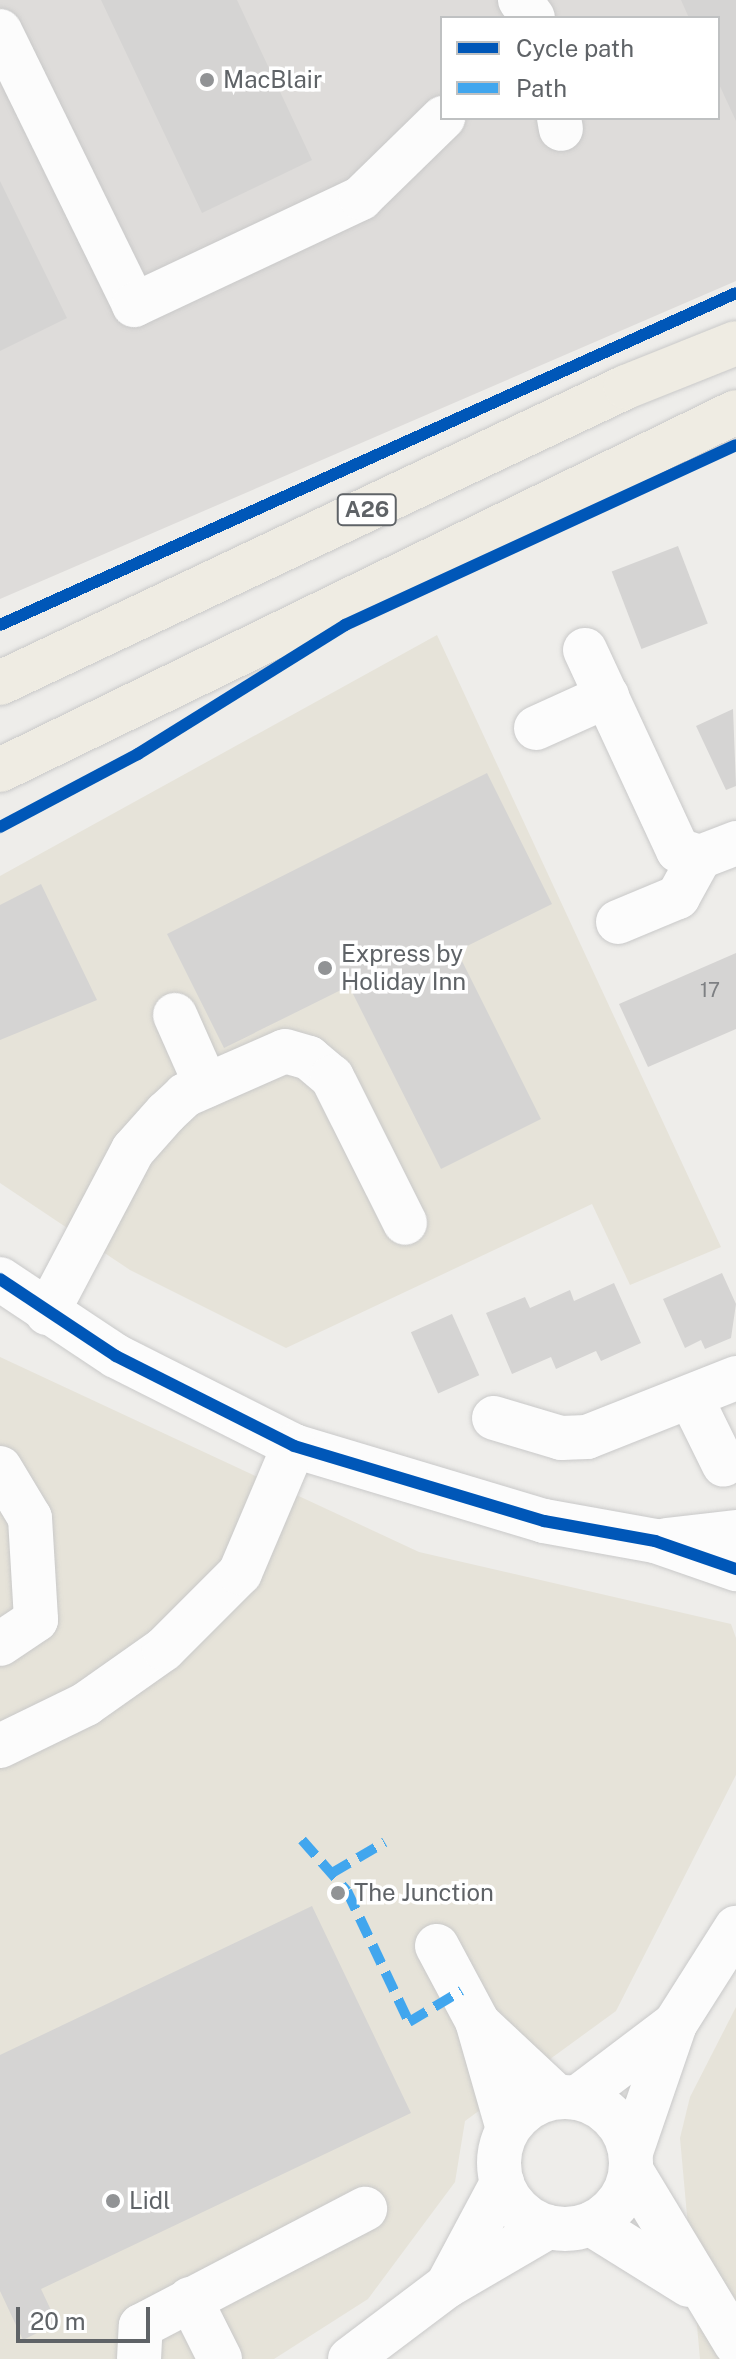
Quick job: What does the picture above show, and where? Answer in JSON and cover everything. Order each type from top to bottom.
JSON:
[{"type":"highway","name":"A26","points":[[0,683],[626,387],[736,343]]},
{"type":"highway","points":[[0,770],[736,412]]},
{"type":"highway","points":[[0,797],[198,673]]},
{"type":"street","points":[[0,31],[134,305],[310,226],[395,173],[441,120]]},
{"type":"street","points":[[585,650],[678,850],[718,850]]},
{"type":"street","points":[[536,728],[607,696]]},
{"type":"street","points":[[618,922],[678,897],[718,850]]},
{"type":"street","points":[[175,1015],[206,1085]]},
{"type":"street","points":[[47,1313],[133,1150],[185,1095],[285,1051],[309,1058],[332,1077],[405,1223]]},
{"type":"street","points":[[0,1279],[47,1313],[209,1408],[294,1446],[544,1521],[655,1541],[736,1569]]},
{"type":"street","points":[[494,1418],[561,1438],[587,1437],[692,1400],[736,1378]]},
{"type":"street","points":[[692,1400],[724,1465]]},
{"type":"street","points":[[0,1746],[86,1704],[164,1649],[240,1573],[294,1446]]},
{"type":"street","points":[[0,1468],[30,1518],[36,1620],[0,1644]]},
{"type":"street","points":[[0,1532],[33,1586]]},
{"type":"street","points":[[655,1541],[736,1532]]},
{"type":"street","points":[[350,2359],[447,2286],[548,2227],[591,2224],[618,2202],[675,2024],[736,1928]]},
{"type":"street","points":[[437,1946],[477,2021],[508,2129],[502,2183],[447,2286]]},
{"type":"street","points":[[477,2021],[567,2097],[613,2116],[631,2161],[700,2293],[736,2344]]},
{"type":"street","points":[[508,2129],[538,2102],[567,2097],[675,2024]]},
{"type":"street","points":[[502,2183],[527,2218],[548,2227]]},
{"type":"street","points":[[139,2359],[141,2326],[365,2209]]},
{"type":"street","points":[[591,2224],[700,2293]]},
{"type":"street","points":[[190,2299],[220,2359]]},
{"type":"shaded area","points":[[0,0],[736,0],[736,281],[0,599]]},
{"type":"shaded area","points":[[437,635],[721,1247],[630,1285],[592,1204],[286,1348],[130,1270],[0,1183],[0,876]]},
{"type":"shaded area","name":"The Junction","points":[[0,1357],[419,1552],[731,1624],[736,1638],[736,1775],[616,2011],[465,2121],[455,2182],[368,2299],[274,2359],[0,2359]]},
{"type":"shaded area","points":[[736,2007],[736,2359],[700,2359],[680,2138],[690,2097]]},
{"type":"building","name":"MacBlair","points":[[101,0],[237,0],[312,160],[202,213]]},
{"type":"building","points":[[681,0],[736,0],[736,121],[720,86],[720,16],[688,16]]},
{"type":"building","points":[[0,181],[67,318],[0,351]]},
{"type":"building","points":[[678,546],[708,623],[641,649],[612,571]]},
{"type":"building","points":[[733,709],[736,786],[726,790],[696,726]]},
{"type":"building","name":"Express by Holiday Inn","points":[[487,773],[552,904],[457,951],[541,1119],[441,1169],[349,986],[224,1048],[167,934]]},
{"type":"building","points":[[41,884],[97,1000],[0,1040],[0,905]]},
{"type":"building","points":[[736,953],[736,1029],[648,1067],[619,1004]]},
{"type":"building","points":[[722,1273],[736,1304],[731,1338],[705,1349],[701,1340],[685,1348],[663,1299]]},
{"type":"building","points":[[614,1283],[641,1343],[601,1361],[596,1351],[556,1369],[551,1357],[512,1374],[486,1313],[525,1297],[530,1308],[570,1290],[574,1301]]},
{"type":"building","points":[[452,1314],[479,1375],[438,1394],[411,1332]]},
{"type":"building","name":"Lidl","points":[[312,1906],[411,2113],[41,2289],[57,2323],[23,2340],[0,2291],[0,2055]]},
{"type":"marked path","points":[[302,1840],[347,1891],[409,2022],[461,1991]]},
{"type":"marked path","points":[[332,1873],[385,1842]]},
{"type":"cycle path","points":[[0,625],[736,293]]},
{"type":"cycle path","points":[[0,827],[138,754],[345,625],[736,445]]},
{"type":"cycle path","points":[[0,1279],[116,1356],[294,1446],[544,1521],[655,1541],[736,1569]]},
{"type":"place","name":"MacBlair","points":[[207,80]]},
{"type":"place","name":"Express by Holiday Inn","points":[[325,968]]},
{"type":"place","name":"The Junction","points":[[338,1893]]},
{"type":"place","name":"Lidl","points":[[113,2201]]}]
